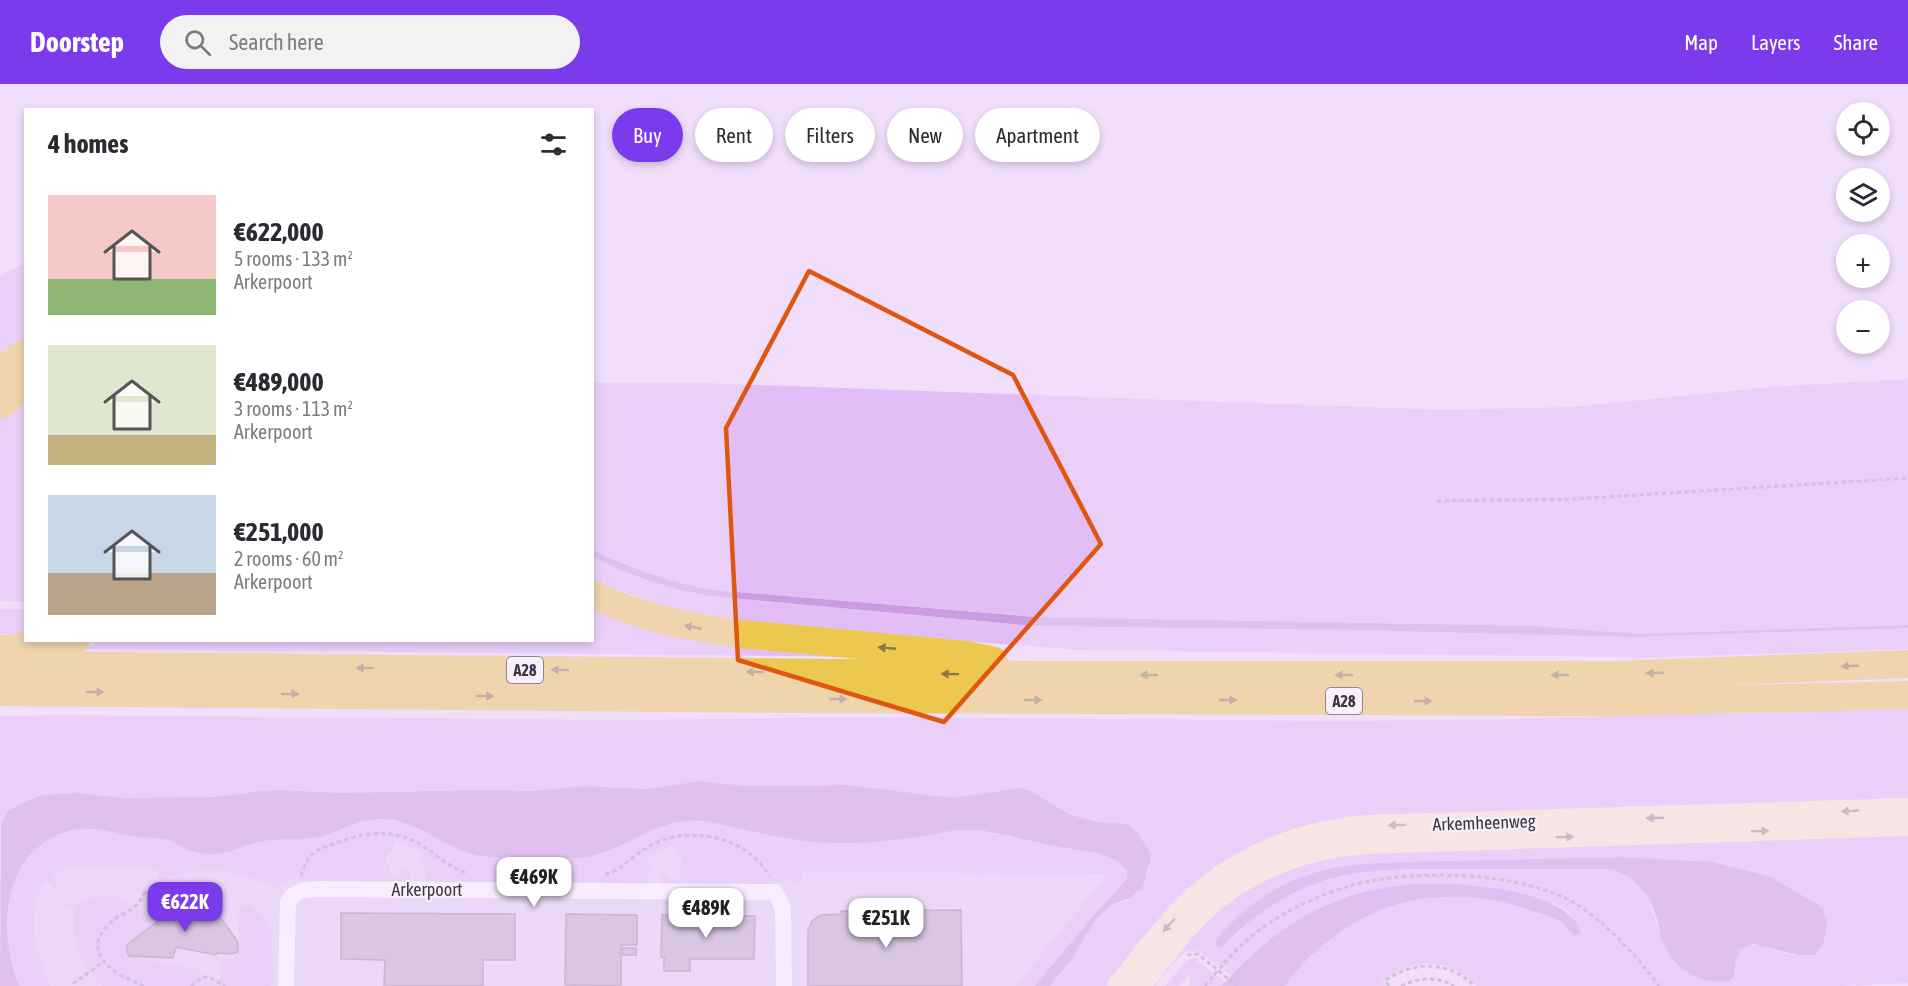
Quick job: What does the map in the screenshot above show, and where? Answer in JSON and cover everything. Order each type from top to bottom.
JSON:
[{"type":"highway","points":[[9,390],[24,356]]},
{"type":"highway","name":"A28","points":[[594,595],[652,617],[705,629],[966,655],[1050,675]]},
{"type":"highway","points":[[0,649],[59,642]]},
{"type":"highway","name":"A28","points":[[0,664],[1050,675],[1619,675],[1908,664]]},
{"type":"highway","name":"A28","points":[[0,693],[1606,702],[1908,695]]},
{"type":"main road","name":"Arkemheenweg","points":[[1118,986],[1180,911],[1214,881],[1263,852],[1319,833],[1368,826],[1908,808]]},
{"type":"main road","name":"Arkemheenweg","points":[[1139,986],[1191,922],[1224,894],[1271,866],[1323,848],[1368,843],[1908,825]]},
{"type":"street","name":"Arkerpoort","points":[[300,890],[775,892]]},
{"type":"street","points":[[286,986],[288,902],[292,895],[300,890]]},
{"type":"street","points":[[775,892],[783,908],[784,986]]},
{"type":"path","points":[[1437,501],[1575,499],[1908,478]]},
{"type":"path","points":[[300,890],[300,878],[308,859],[314,853],[355,836],[379,833],[409,839],[428,848],[455,868],[471,874]]},
{"type":"path","points":[[603,874],[616,870],[643,849],[662,840],[685,836],[708,836],[737,846],[754,858],[768,873],[775,892]]},
{"type":"path","points":[[1205,986],[1249,939],[1273,920],[1302,905],[1353,885],[1414,876],[1476,877],[1515,881],[1545,890],[1572,902],[1624,944],[1659,986]]},
{"type":"path","points":[[144,986],[115,973],[104,961],[98,949],[100,937],[109,924],[139,905],[146,890]]},
{"type":"path","points":[[1184,957],[1198,954],[1237,986]]},
{"type":"path","points":[[73,984],[104,961]]},
{"type":"path","points":[[1389,986],[1385,981],[1394,974],[1414,966],[1426,965],[1448,968],[1475,986]]},
{"type":"path","points":[[191,986],[203,976],[225,986]]},
{"type":"path","points":[[1401,986],[1418,979],[1428,978],[1438,979],[1454,986]]},
{"type":"highlighted area","points":[[809,271],[1013,375],[1101,544],[944,722],[738,660],[726,428]]},
{"type":"shaded area","points":[[24,263],[24,338],[0,360],[0,277]]},
{"type":"shaded area","points":[[1908,379],[1908,625],[1640,634],[1533,626],[1035,617],[713,590],[651,574],[594,549],[594,383],[704,383],[1445,410],[1571,407],[1771,387]]},
{"type":"shaded area","points":[[24,397],[24,602],[0,601],[0,417]]},
{"type":"shaded area","points":[[594,550],[651,574],[713,590],[1035,617],[1533,626],[1640,634],[1908,625],[1908,628],[1628,637],[1023,625],[710,596],[664,586],[594,557]]},
{"type":"shaded area","points":[[594,558],[650,581],[710,596],[1023,625],[1628,637],[1908,628],[1908,649],[1629,658],[1080,650],[733,621],[666,608],[594,580]]},
{"type":"shaded area","points":[[594,601],[882,657],[82,649],[82,647],[104,642],[594,642]]},
{"type":"shaded area","points":[[0,609],[24,609],[24,633],[0,634]]},
{"type":"shaded area","points":[[1908,707],[1908,804],[1327,826],[1111,986],[1050,986],[1071,960],[1096,919],[1111,905],[1125,901],[1138,893],[1142,887],[1150,867],[1142,844],[1128,824],[1098,822],[1071,815],[1031,791],[1001,791],[953,798],[849,785],[748,786],[699,781],[648,789],[583,786],[533,791],[339,793],[282,790],[213,797],[125,798],[76,793],[42,795],[1,823],[0,832],[0,716],[625,720],[859,717],[1345,721],[1516,719]]},
{"type":"shaded area","points":[[699,781],[748,786],[849,785],[953,798],[1019,788],[1031,791],[1071,815],[1098,822],[1128,824],[1136,831],[1150,852],[1151,858],[1143,887],[1132,897],[1111,905],[1096,919],[1071,960],[1050,986],[1035,986],[1127,879],[1127,870],[1116,861],[1093,852],[982,831],[955,831],[874,842],[828,843],[786,838],[694,821],[673,823],[592,856],[535,859],[491,857],[465,852],[416,828],[385,819],[358,822],[319,837],[264,841],[212,854],[190,851],[165,839],[142,838],[93,829],[71,830],[48,840],[32,853],[21,869],[8,907],[7,927],[13,968],[19,986],[0,986],[1,823],[9,810],[42,795],[76,793],[125,798],[213,797],[282,790],[339,793],[533,791],[583,786],[648,789]]},
{"type":"shaded area","points":[[1024,809],[1141,864],[1043,986],[6,986],[19,818]]},
{"type":"shaded area","points":[[372,819],[389,819],[406,823],[452,846],[595,856],[621,847],[664,825],[691,821],[717,823],[789,839],[843,844],[972,830],[1105,855],[1124,867],[1128,874],[1125,882],[1093,916],[1035,986],[1016,986],[1107,874],[803,872],[802,884],[797,884],[796,881],[768,881],[767,886],[661,886],[661,875],[666,872],[672,881],[681,878],[679,867],[683,866],[681,855],[677,855],[674,844],[646,857],[651,866],[648,871],[648,885],[425,884],[425,868],[418,863],[424,853],[395,841],[392,852],[388,851],[386,863],[390,864],[388,874],[397,878],[402,869],[410,873],[411,884],[308,883],[308,879],[294,879],[282,882],[276,889],[247,876],[218,870],[189,872],[159,882],[159,869],[67,869],[52,875],[58,887],[56,889],[46,880],[40,891],[34,918],[37,947],[45,975],[51,986],[19,986],[17,983],[10,959],[7,936],[10,889],[25,862],[49,838],[80,828],[90,828],[137,837],[164,839],[182,847],[224,853],[260,841],[308,839],[323,836],[353,823]]},
{"type":"shaded area","points":[[1908,830],[1908,983],[1841,986],[1477,986],[1466,976],[1443,965],[1418,964],[1394,973],[1382,981],[1386,986],[1285,986],[1303,964],[1351,925],[1376,912],[1414,900],[1454,897],[1494,901],[1555,919],[1574,936],[1581,934],[1569,913],[1549,902],[1487,887],[1433,884],[1375,890],[1322,908],[1297,920],[1274,936],[1252,954],[1231,976],[1205,956],[1189,951],[1175,961],[1155,986],[1145,986],[1227,897],[1324,853]],"holes":[[[1623,857],[1694,861],[1769,876],[1819,905],[1826,931],[1823,945],[1797,955],[1754,945],[1748,946],[1739,951],[1733,978],[1730,981],[1718,981],[1698,976],[1681,966],[1669,952],[1640,886],[1626,875],[1606,869],[1390,870],[1337,877],[1306,887],[1280,901],[1255,917],[1222,946],[1217,946],[1216,941],[1244,911],[1277,888],[1302,877],[1353,865],[1389,862]]]},
{"type":"shaded area","points":[[1623,857],[1711,862],[1769,876],[1819,905],[1823,910],[1827,923],[1823,945],[1815,955],[1798,955],[1752,944],[1740,950],[1735,963],[1734,976],[1730,981],[1719,982],[1699,978],[1681,967],[1667,951],[1661,939],[1655,913],[1640,887],[1625,875],[1606,869],[1387,870],[1336,877],[1306,887],[1280,901],[1255,917],[1222,947],[1217,946],[1215,941],[1244,911],[1265,895],[1302,877],[1336,868],[1388,862]]},
{"type":"shaded area","points":[[1455,884],[1508,890],[1547,902],[1563,910],[1575,921],[1581,934],[1574,936],[1555,919],[1494,901],[1454,897],[1414,900],[1376,912],[1338,933],[1303,964],[1285,986],[1222,986],[1240,966],[1279,933],[1299,919],[1321,908],[1344,898],[1396,886]]},
{"type":"shaded area","points":[[100,895],[124,899],[153,925],[128,944],[126,949],[129,956],[200,970],[198,977],[218,985],[221,975],[220,960],[230,959],[236,955],[240,942],[241,908],[249,904],[264,917],[272,930],[271,986],[103,986],[81,960],[75,941],[74,907],[62,906],[62,903],[79,904]]},
{"type":"shaded area","points":[[1194,958],[1225,982],[1222,986],[1189,986],[1191,982],[1188,976],[1179,986],[1166,986],[1186,961]]},
{"type":"building","points":[[194,894],[199,896],[217,920],[220,917],[238,942],[236,953],[217,953],[216,955],[176,947],[173,958],[129,956],[126,949],[128,944]]},
{"type":"building","points":[[961,910],[962,986],[808,986],[808,930],[812,921],[821,915],[841,914],[841,911]]},
{"type":"building","points":[[341,913],[515,914],[515,960],[483,960],[483,986],[384,986],[385,960],[341,959]]},
{"type":"building","points":[[566,914],[637,915],[637,945],[621,945],[621,986],[565,985]]},
{"type":"building","points":[[662,915],[755,916],[754,959],[690,959],[690,971],[664,971],[664,957],[661,957]]},
{"type":"building","points":[[623,948],[636,948],[636,955],[623,955]]}]
